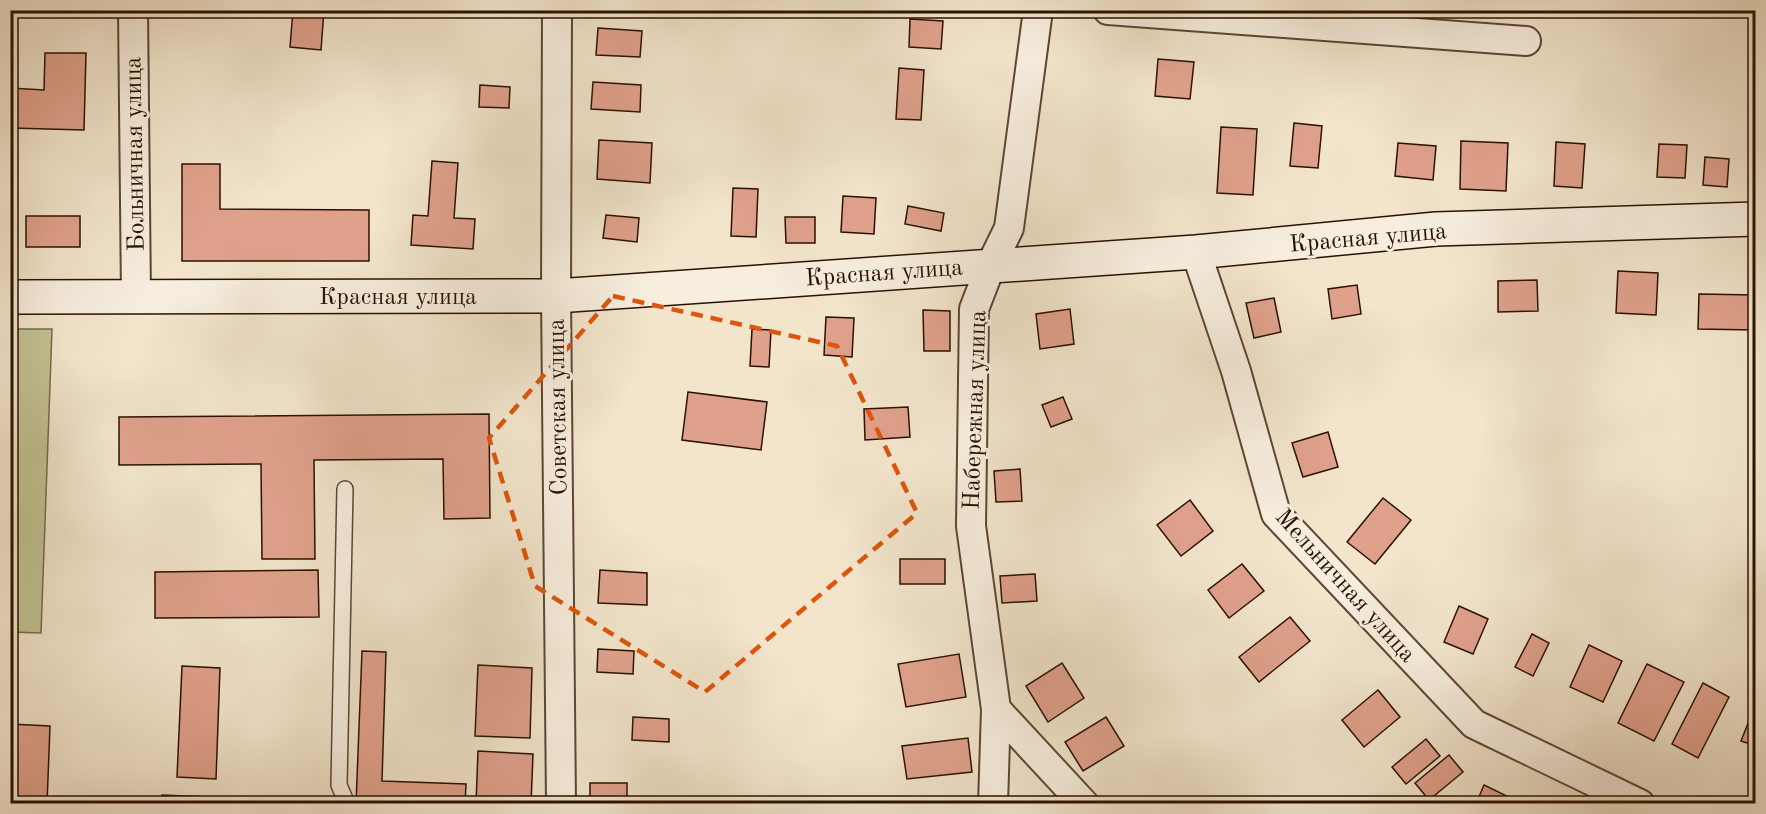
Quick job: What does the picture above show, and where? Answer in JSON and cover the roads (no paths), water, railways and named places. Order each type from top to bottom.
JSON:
[{"type":"street","name":"Больничная улица","points":[[133,10],[136,297]]},
{"type":"street","name":"Советская улица","points":[[557,10],[556,296],[561,804]]},
{"type":"street","name":"Набережная улица","points":[[993,804],[996,708],[971,526],[974,309],[991,265],[1009,228],[1038,10]]},
{"type":"street","points":[[1108,10],[1526,41]]},
{"type":"street","name":"Красная улица","points":[[10,297],[556,296],[1197,252],[1436,229],[1755,219]]},
{"type":"street","name":"Мельничная улица","points":[[1197,252],[1236,371],[1276,514],[1474,724],[1640,804]]},
{"type":"street","points":[[996,708],[1084,804]]},
{"type":"lane","points":[[345,489],[339,785],[347,804]]}]
